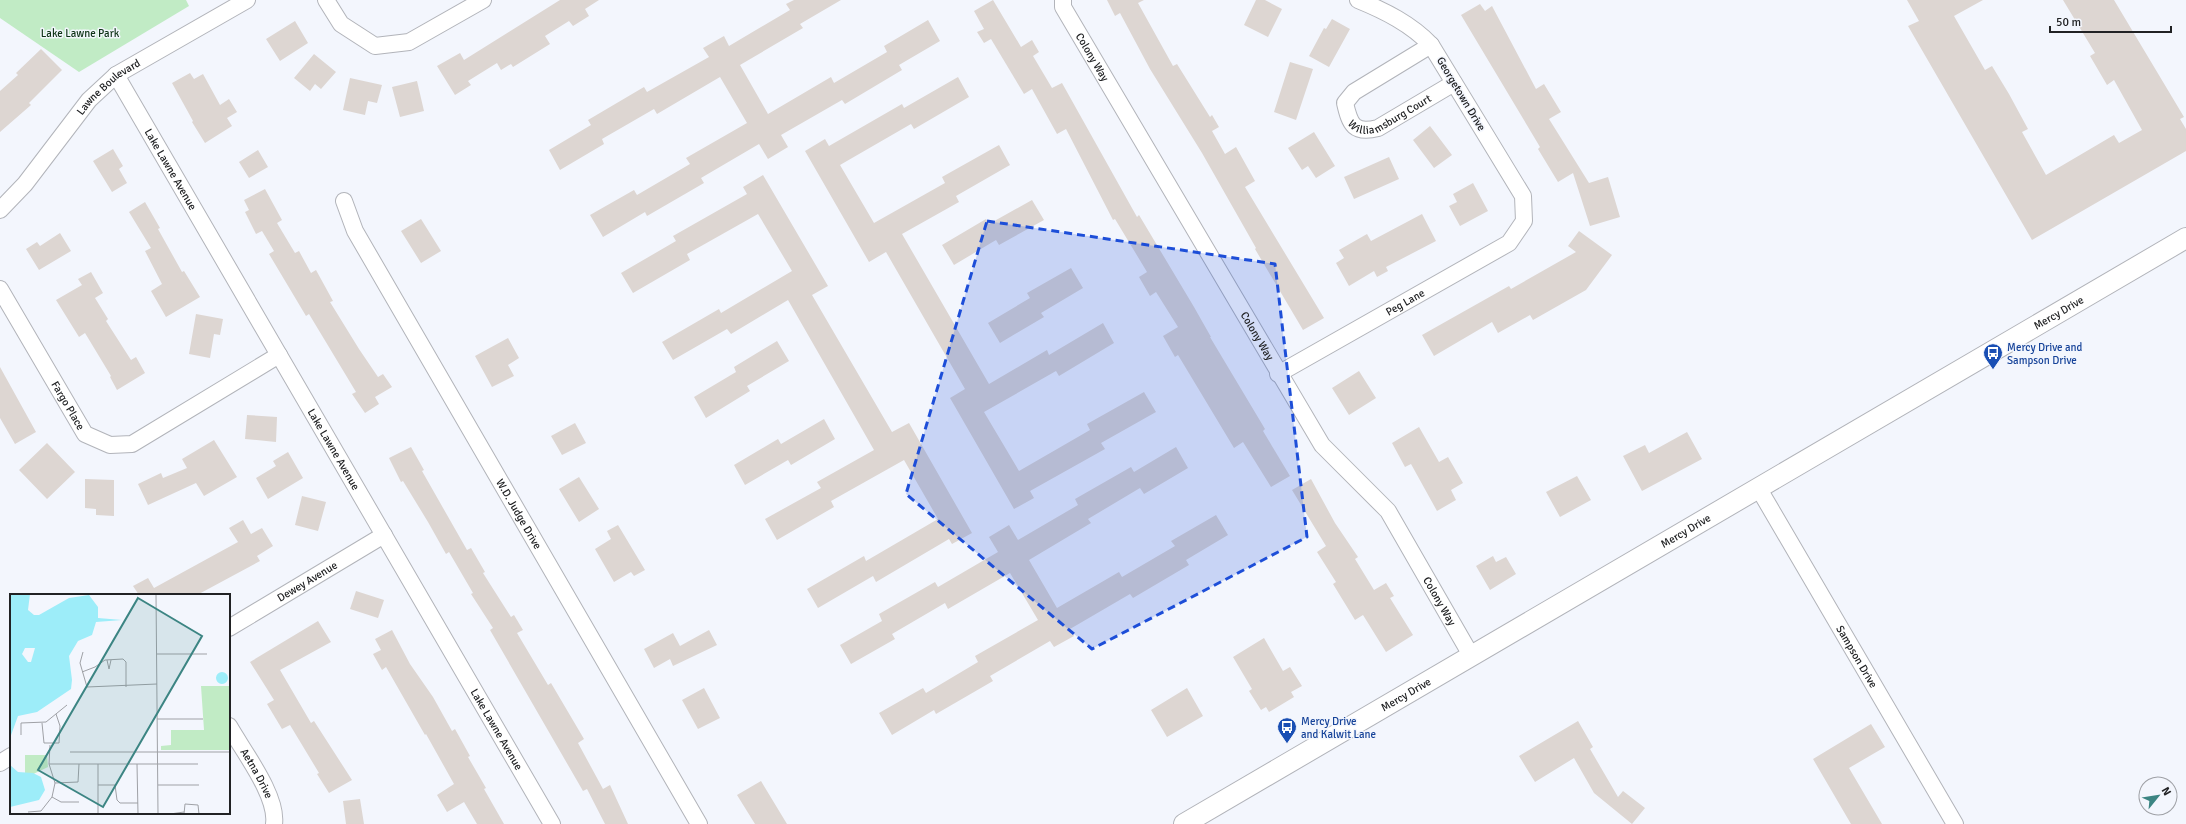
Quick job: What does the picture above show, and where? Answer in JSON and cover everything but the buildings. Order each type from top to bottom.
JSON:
[{"type":"street","name":"Lawne Boulevard","points":[[0,210],[25,184],[90,100],[116,75],[247,0]]},
{"type":"street","points":[[326,0],[341,24],[375,46],[409,42],[483,0]]},
{"type":"street","name":"Colony Way","points":[[1063,0],[1063,6],[1278,374],[1322,445],[1388,510],[1472,657]]},
{"type":"street","name":"Georgetown Drive","points":[[1358,0],[1378,8],[1417,30],[1431,46],[1523,196],[1524,221]]},
{"type":"street","name":"Williamsburg Court","points":[[1431,46],[1354,92],[1345,103],[1348,117],[1356,128],[1364,131],[1378,128],[1454,82]]},
{"type":"street","name":"Lake Lawne Avenue","points":[[116,75],[552,824]]},
{"type":"street","name":"W.D. Judge Drive","points":[[344,200],[355,231],[699,824]]},
{"type":"street","name":"Peg Lane","points":[[1278,374],[1509,243],[1524,221]]},
{"type":"street","name":"Mercy Drive","points":[[1184,824],[1472,657],[2186,238]]},
{"type":"street","name":"Fargo Place","points":[[0,289],[85,434],[110,445],[132,444],[280,355]]},
{"type":"street","name":"Sampson Drive","points":[[1759,489],[1955,824]]},
{"type":"street","name":"Dewey Avenue","points":[[230,627],[384,535]]},
{"type":"street","name":"Aetna Drive","points":[[230,728],[270,796],[275,815],[274,824]]},
{"type":"street","points":[[0,762],[10,757]]},
{"type":"highlighted area","points":[[987,221],[1275,264],[1307,537],[1092,649],[906,494]]},
{"type":"green space","name":"Lake Lawne Park","points":[[0,0],[186,0],[189,6],[79,72],[0,18]]},
{"type":"place","name":"Mercy Drive and Sampson Drive","points":[[1993,370]]},
{"type":"place","name":"Mercy Drive and Kalwit Lane","points":[[1287,744]]}]
